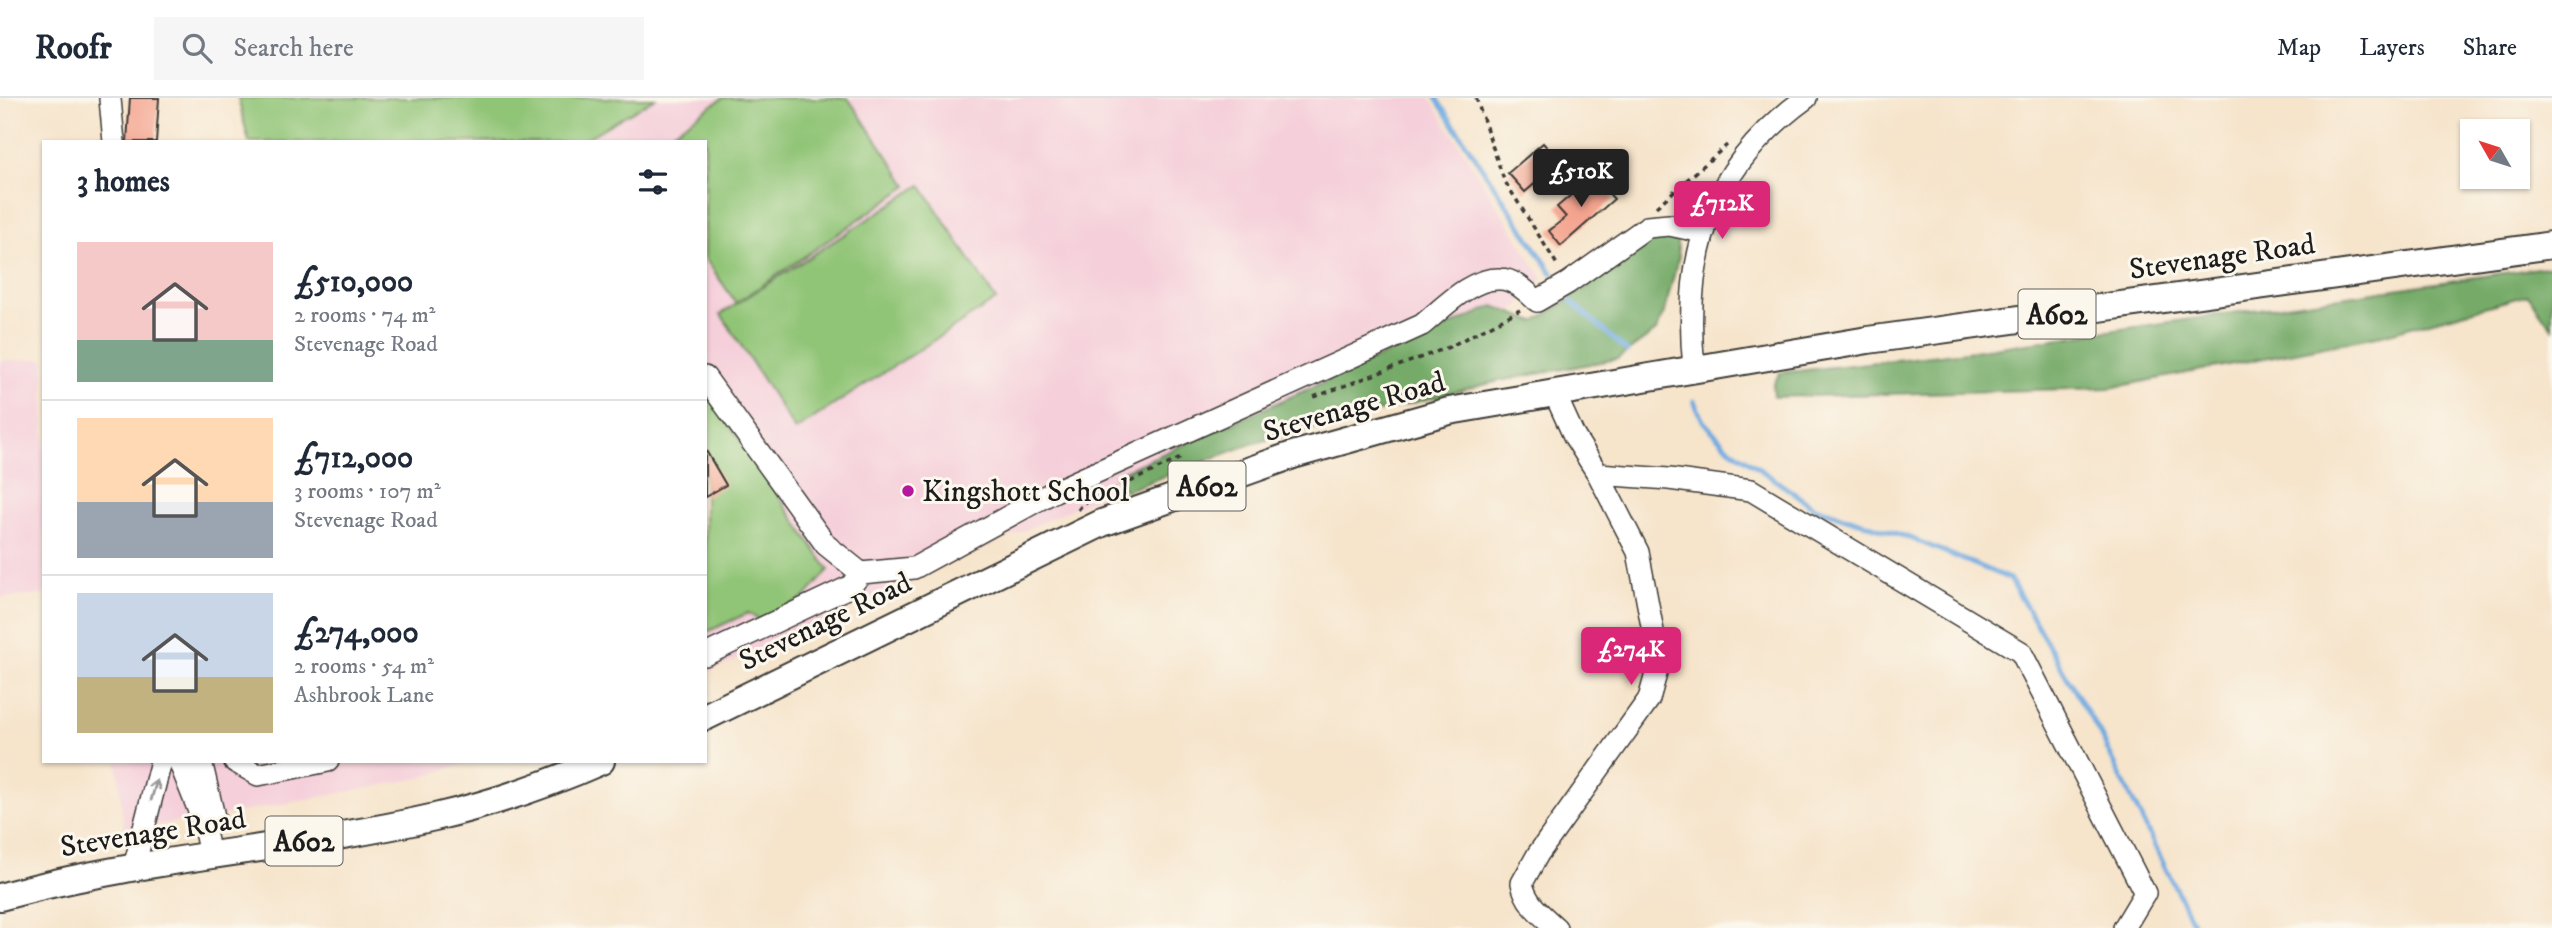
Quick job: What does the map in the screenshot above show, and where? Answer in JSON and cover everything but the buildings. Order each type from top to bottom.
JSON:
[{"type":"main road","name":"Stevenage Road","points":[[707,716],[1102,523],[1293,455],[1449,411],[1868,340],[2552,245]]},
{"type":"main road","name":"Stevenage Road","points":[[0,897],[62,880],[354,834],[438,817],[562,778],[596,763]]},
{"type":"street","points":[[1694,368],[1690,334],[1692,282],[1703,232],[1724,183],[1749,149],[1774,121],[1806,98]]},
{"type":"street","points":[[110,99],[114,140]]},
{"type":"street","points":[[707,380],[825,545],[861,573],[914,568],[1055,491],[1422,325],[1471,287],[1500,278],[1518,285],[1537,301],[1568,283],[1647,227],[1669,225],[1703,232]]},
{"type":"street","points":[[1554,392],[1574,436],[1598,474],[1638,552],[1659,663],[1649,699],[1538,855],[1522,883],[1524,895],[1532,907],[1556,928]]},
{"type":"street","points":[[1598,474],[1669,479],[1751,490],[2021,652],[2145,893],[2124,928]]},
{"type":"street","points":[[707,654],[851,586],[861,573]]},
{"type":"street","points":[[134,867],[160,763]]},
{"type":"street","points":[[180,763],[216,855]]},
{"type":"street","points":[[201,763],[211,804],[216,855]]},
{"type":"street","points":[[211,804],[216,778],[230,763]]},
{"type":"street","points":[[236,763],[258,775],[318,763]]},
{"type":"path","points":[[1476,98],[1504,180],[1568,283]]},
{"type":"path","points":[[1647,227],[1651,211],[1732,141]]},
{"type":"path","points":[[1313,397],[1449,347],[1537,301]]},
{"type":"path","points":[[1075,514],[1083,504],[1192,452]]},
{"type":"shaded area","name":"Kingshott School","points":[[238,98],[1430,98],[1543,279],[1515,309],[707,673],[707,140],[248,140]]},
{"type":"shaded area","points":[[42,359],[42,595],[0,598],[0,361]]},
{"type":"shaded area","points":[[117,763],[465,763],[420,778],[219,816],[124,829]]},
{"type":"green space","points":[[238,98],[655,98],[583,140],[248,140]]},
{"type":"green space","points":[[723,98],[848,98],[908,186],[736,303],[707,261],[707,140],[661,140]]},
{"type":"green space","points":[[921,185],[996,300],[795,430],[721,314]]},
{"type":"green space","points":[[1646,235],[1676,237],[1679,256],[1664,313],[1656,331],[1617,359],[1499,381],[1251,444],[1125,491],[1115,475],[1494,306],[1535,322],[1596,281]]},
{"type":"green space","points":[[2552,266],[2552,328],[2528,295],[2382,335],[2110,388],[1774,397],[1773,385],[1780,373],[1966,352]]},
{"type":"green space","points":[[707,392],[829,570],[804,598],[760,620],[748,613],[707,632]]},
{"type":"waterway","points":[[1436,98],[1552,273]]},
{"type":"waterway","points":[[1571,301],[1627,351]]},
{"type":"waterway","points":[[1694,401],[1703,421],[1725,445],[1815,508],[1913,539],[2010,579],[2099,732],[2195,928]]},
{"type":"place","name":"Kingshott School","points":[[908,491]]}]
